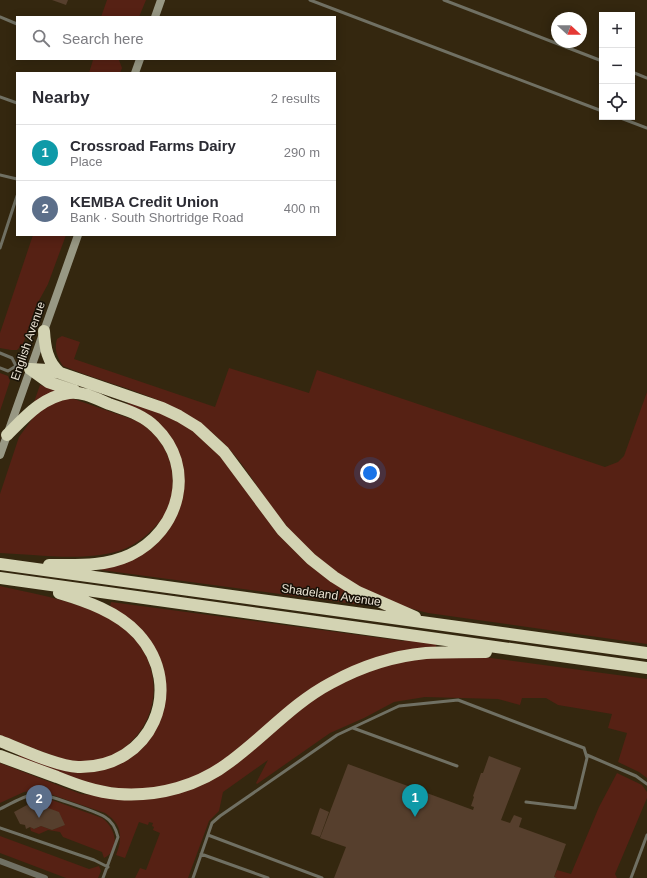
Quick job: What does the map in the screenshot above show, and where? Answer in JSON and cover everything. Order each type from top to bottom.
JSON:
[{"type":"highway","points":[[44,331],[46,352],[55,368],[60,373]]},
{"type":"highway","points":[[30,369],[48,370],[60,373],[162,408],[197,427],[214,441],[224,452],[278,525],[311,559],[334,577],[358,592],[427,622]]},
{"type":"highway","points":[[5,565],[88,565],[119,559],[138,550],[153,540],[164,528],[174,508],[178,489],[176,462],[170,445],[159,430],[136,414],[48,382],[30,369]]},
{"type":"highway","points":[[7,435],[38,405],[58,395],[76,392]]},
{"type":"highway","name":"Shadeland Avenue","points":[[5,565],[647,653]]},
{"type":"highway","points":[[0,578],[647,668]]},
{"type":"highway","points":[[0,741],[66,765],[88,766],[102,764],[123,756],[138,744],[153,725],[158,712],[160,697],[160,679],[155,661],[144,642],[131,627],[113,615],[87,602],[19,581]]},
{"type":"highway","points":[[0,756],[82,787],[129,795],[161,792],[186,786],[213,774],[231,762],[303,700],[331,683],[365,668],[393,659],[426,653],[528,652]]},
{"type":"street","points":[[155,16],[161,0]]},
{"type":"street","points":[[135,72],[140,60]]},
{"type":"street","name":"English Avenue","points":[[0,455],[78,236]]},
{"type":"street","points":[[0,861],[45,878]]},
{"type":"lane","points":[[310,0],[599,110]]},
{"type":"lane","points":[[444,0],[599,59]]},
{"type":"lane","points":[[0,17],[16,24]]},
{"type":"lane","points":[[635,73],[647,78]]},
{"type":"lane","points":[[0,97],[16,103]]},
{"type":"lane","points":[[626,120],[647,128]]},
{"type":"lane","points":[[0,175],[16,179]]},
{"type":"lane","points":[[0,248],[16,199]]},
{"type":"lane","points":[[0,354],[12,358],[16,366]]},
{"type":"lane","points":[[0,368],[8,371],[16,366],[30,369]]},
{"type":"lane","points":[[192,878],[212,824],[220,816],[337,735],[399,706],[458,700],[584,748],[587,755],[586,763],[575,808],[526,802]]},
{"type":"lane","points":[[353,728],[457,766]]},
{"type":"lane","points":[[587,755],[636,776],[647,784]]},
{"type":"lane","points":[[0,809],[35,793],[50,796],[105,816],[111,822],[118,837],[103,878]]},
{"type":"lane","points":[[0,828],[94,860],[108,867]]},
{"type":"lane","points":[[208,835],[322,878]]},
{"type":"lane","points":[[631,878],[647,835]]},
{"type":"lane","points":[[201,854],[268,878]]},
{"type":"shaded area","points":[[107,0],[146,0],[139,16],[101,16]]},
{"type":"shaded area","points":[[93,60],[119,60],[122,68],[120,72],[89,72]]},
{"type":"shaded area","points":[[33,236],[66,236],[48,284],[36,306],[23,344],[17,350],[0,348],[0,333]]},
{"type":"shaded area","points":[[62,336],[80,342],[74,359],[215,407],[229,368],[309,393],[317,370],[605,467],[618,462],[624,456],[647,392],[647,644],[428,613],[396,604],[351,583],[323,564],[294,535],[231,451],[216,436],[182,412],[163,402],[63,366],[56,350],[57,339]]},
{"type":"shaded area","points":[[0,373],[8,376],[10,381],[0,411]]},
{"type":"shaded area","points":[[40,385],[58,391],[33,405]]},
{"type":"shaded area","points":[[66,399],[74,399],[137,421],[154,435],[161,443],[170,461],[173,482],[171,503],[169,508],[160,522],[148,534],[127,548],[108,554],[76,557],[0,553],[0,494],[19,437],[35,415],[44,406]]},
{"type":"shaded area","points":[[128,403],[170,415],[211,443],[265,512],[363,600],[362,605],[101,570],[102,566],[153,547],[168,531],[178,513],[181,504],[180,459],[127,405]]},
{"type":"shaded area","points":[[0,586],[49,597],[84,607],[115,622],[127,631],[139,645],[148,660],[153,676],[154,693],[151,709],[144,725],[134,739],[120,751],[94,762],[76,762],[31,748],[0,735]]},
{"type":"shaded area","points":[[111,602],[404,641],[405,639],[436,643],[436,649],[371,661],[206,775],[165,788],[126,790],[87,783],[18,757],[19,755],[108,768],[123,762],[143,746],[156,727],[164,710],[166,686],[163,666],[154,647],[110,607]]},
{"type":"shaded area","points":[[439,657],[483,657],[647,679],[647,778],[639,772],[618,762],[627,733],[608,728],[612,714],[558,705],[546,698],[522,698],[520,705],[498,699],[425,697],[394,702],[364,718],[330,733],[257,784],[256,783],[268,760],[223,792],[219,811],[209,821],[188,878],[135,878],[140,868],[146,870],[160,833],[153,830],[153,823],[149,822],[148,825],[139,822],[125,858],[116,855],[120,842],[120,831],[111,817],[105,813],[38,790],[24,792],[0,803],[0,763],[81,794],[130,799],[224,773],[248,755],[281,725],[316,697],[355,677],[382,667],[411,660]]},
{"type":"shaded area","points":[[617,773],[642,785],[647,792],[647,798],[615,874],[617,878],[554,877],[557,870],[571,874],[599,807]]},
{"type":"shaded area","points":[[45,800],[52,800],[102,818],[111,827],[115,838],[113,849],[104,858],[102,852],[63,837],[60,832],[48,830],[39,834],[31,831],[30,827],[34,829],[41,826],[52,830],[64,825],[27,805]]},
{"type":"shaded area","points":[[0,836],[89,869],[99,866],[101,871],[98,878],[66,878],[0,853]]},
{"type":"building","points":[[52,0],[68,0],[66,5]]},
{"type":"building","points":[[489,756],[521,768],[501,820],[510,823],[514,815],[522,818],[519,827],[566,844],[554,877],[557,878],[334,878],[346,847],[320,838],[348,764],[473,810],[474,807],[471,806],[473,796]]},
{"type":"building","points":[[27,805],[34,808],[40,805],[59,812],[65,825],[52,830],[41,826],[34,829],[30,827],[26,829],[25,825],[20,824],[14,812]]},
{"type":"building","points":[[320,808],[329,812],[320,837],[311,834]]},
{"type":"place","name":"Crossroad Farms Dairy","points":[[415,817]]},
{"type":"place","name":"KEMBA Credit Union","points":[[39,818]]}]
